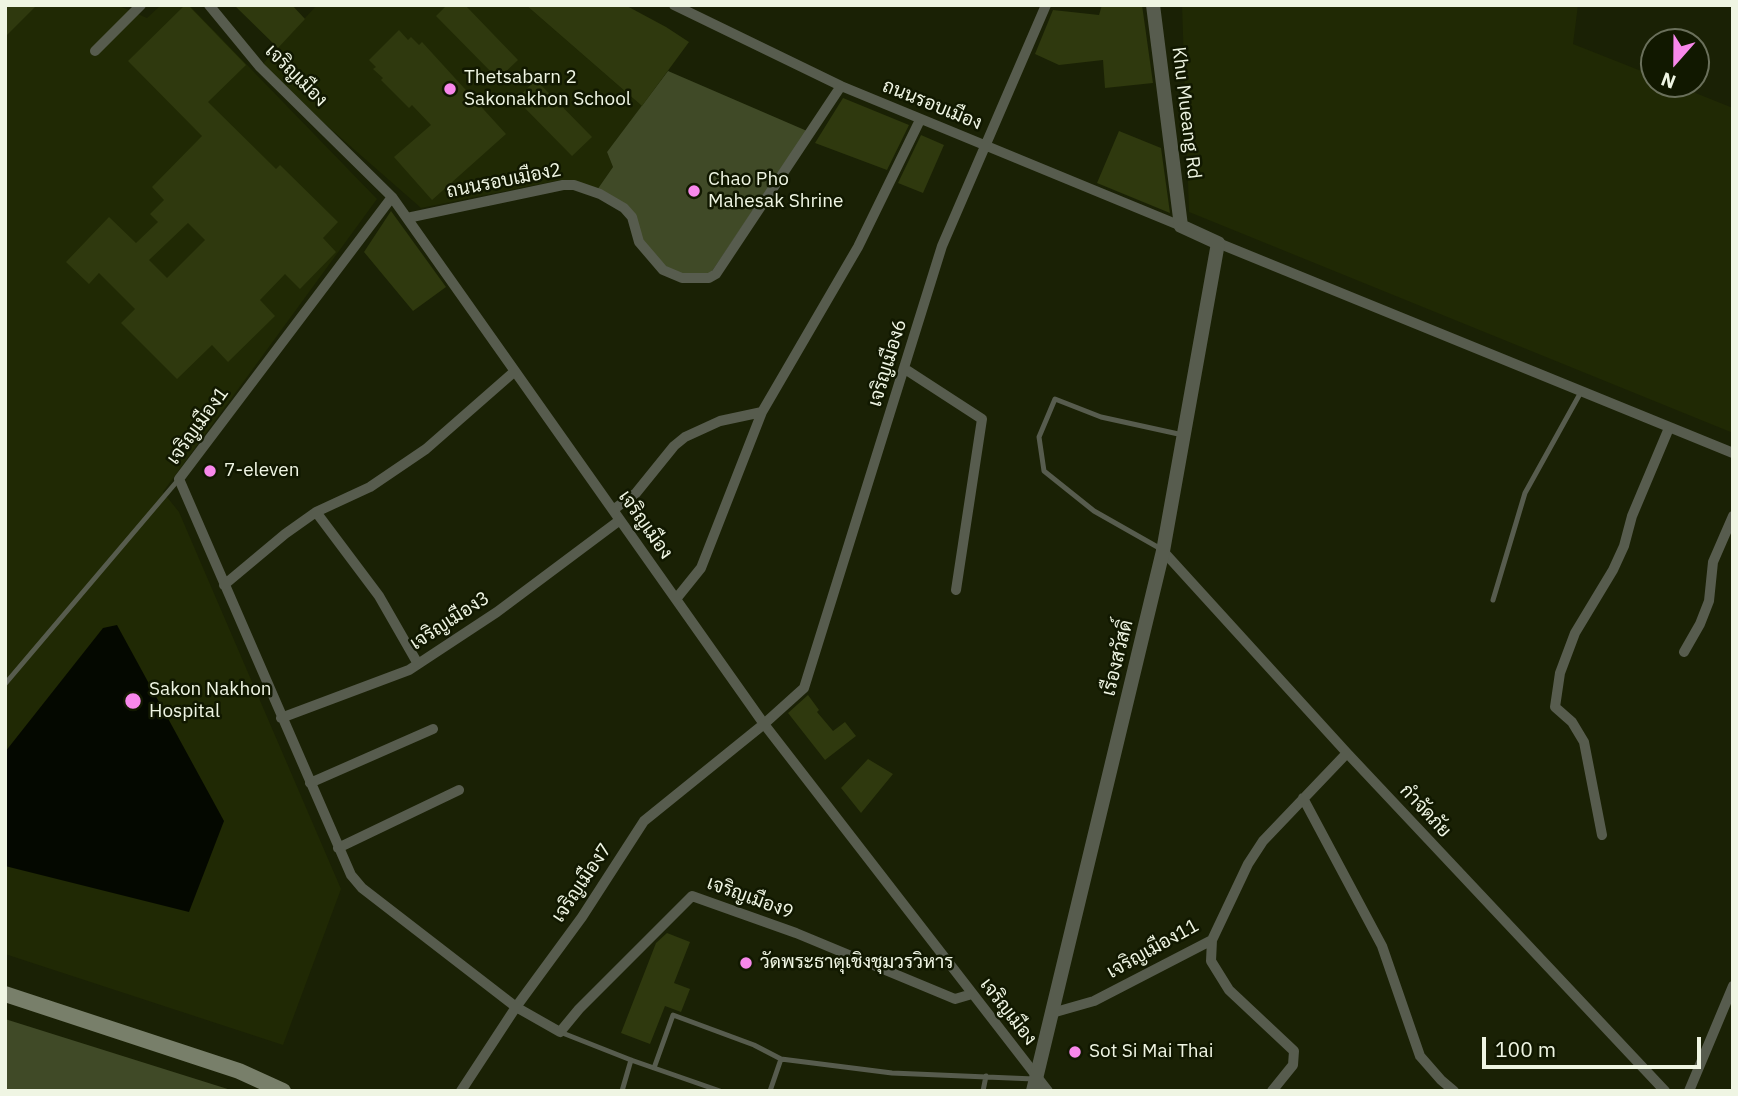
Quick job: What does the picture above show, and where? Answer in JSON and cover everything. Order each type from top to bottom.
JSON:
[{"type":"main road","points":[[5,994],[239,1071],[283,1091]]},
{"type":"street","points":[[95,51],[141,5]]},
{"type":"street","name":"เจริญเมือง","points":[[209,5],[260,67],[393,197],[764,724],[972,994],[1035,1085],[1048,1091]]},
{"type":"street","name":"ถนนรอบเมือง","points":[[674,5],[841,86],[1181,226]]},
{"type":"street","name":"เจริญเมือง6","points":[[764,724],[804,688],[942,246],[1046,5]]},
{"type":"street","name":"Khu Mueang Rd","points":[[1153,5],[1181,226]]},
{"type":"street","name":"ถนนรอบเมือง2","points":[[408,218],[563,185],[574,186],[600,194],[624,208],[632,217],[639,242],[663,270],[682,278],[709,278],[716,274],[841,86]]},
{"type":"street","points":[[676,599],[701,568],[762,412],[858,247],[920,120]]},
{"type":"street","name":"เจริญเมือง1","points":[[393,197],[179,479],[351,876],[362,888],[516,1007],[560,1032]]},
{"type":"street","points":[[1181,226],[1733,453]]},
{"type":"street","name":"เรืองสวัสดิ์","points":[[1035,1085],[1163,551],[1218,243]]},
{"type":"street","points":[[905,369],[982,419],[956,590]]},
{"type":"street","points":[[225,585],[285,534],[316,512],[370,487],[426,449],[515,372]]},
{"type":"street","points":[[613,510],[636,493],[674,446],[685,438],[720,421],[762,412]]},
{"type":"street","points":[[1602,835],[1584,742],[1572,722],[1555,707],[1558,684],[1575,634],[1624,547],[1632,516],[1669,428]]},
{"type":"street","points":[[316,512],[379,596],[418,664]]},
{"type":"street","points":[[1684,652],[1709,601],[1713,562],[1733,516]]},
{"type":"street","name":"เจริญเมือง3","points":[[281,718],[409,670],[497,612],[620,520]]},
{"type":"street","name":"กำจัดภัย","points":[[1163,551],[1665,1091]]},
{"type":"street","name":"เจริญเมือง7","points":[[461,1091],[516,1007],[582,917],[644,821],[764,724]]},
{"type":"street","points":[[310,783],[433,729]]},
{"type":"street","name":"เจริญเมือง11","points":[[1052,1013],[1094,1001],[1212,940],[1248,864],[1263,841],[1347,752]]},
{"type":"street","points":[[338,848],[459,790]]},
{"type":"street","points":[[1303,798],[1382,946],[1420,1056],[1454,1091]]},
{"type":"street","name":"เจริญเมือง9","points":[[560,1032],[579,1009],[692,896],[796,933],[955,999],[972,994]]},
{"type":"street","points":[[1212,940],[1211,961],[1229,990],[1294,1051],[1293,1065],[1272,1091]]},
{"type":"street","points":[[1689,1091],[1733,986]]},
{"type":"lane","points":[[1493,600],[1525,492],[1581,392]]},
{"type":"lane","points":[[1163,551],[1094,511],[1044,471],[1039,437],[1055,398],[1101,417],[1184,435]]},
{"type":"lane","points":[[5,684],[179,479]]},
{"type":"lane","points":[[654,1068],[673,1015],[754,1045],[780,1059],[892,1073],[986,1076],[1035,1085]]},
{"type":"lane","points":[[560,1032],[720,1091]]},
{"type":"lane","points":[[769,1091],[780,1059]]},
{"type":"lane","points":[[622,1091],[631,1060]]},
{"type":"lane","points":[[982,1091],[986,1076]]},
{"type":"shaded area","name":"Sakon Nakhon Hospital","points":[[5,5],[117,5],[147,18],[161,5],[189,5],[377,199],[163,492],[179,512],[341,889],[283,1045],[5,954]]},
{"type":"shaded area","points":[[317,5],[526,5],[642,106],[607,152],[613,167],[597,190],[561,180],[421,208],[260,67]]},
{"type":"shaded area","points":[[1182,5],[1578,5],[1573,44],[1640,70],[1640,98],[1708,98],[1733,108],[1733,433],[1189,212]]},
{"type":"shaded area","points":[[668,71],[807,131],[706,280],[672,275],[646,253],[632,217],[597,190],[613,167],[607,152]]},
{"type":"shaded area","points":[[117,625],[224,821],[189,912],[5,866],[5,752],[103,628]]},
{"type":"shaded area","points":[[5,1019],[234,1091],[5,1091]]},
{"type":"building","points":[[5,5],[37,5],[5,37]]},
{"type":"building","points":[[188,5],[246,65],[208,102],[276,169],[280,165],[338,222],[323,238],[336,252],[300,289],[285,274],[260,300],[275,316],[228,362],[212,345],[177,379],[121,323],[135,309],[99,273],[89,284],[66,262],[109,217],[136,243],[158,222],[150,214],[164,200],[152,187],[202,136],[128,61]],"holes":[[[188,223],[205,240],[167,278],[149,260]]]},
{"type":"building","points":[[234,5],[292,5],[305,19],[278,48]]},
{"type":"building","points":[[447,5],[465,5],[518,60],[498,79],[436,16]]},
{"type":"building","points":[[526,5],[625,5],[689,42],[642,106]]},
{"type":"building","points":[[1102,5],[1142,5],[1153,83],[1105,88],[1103,60],[1059,65],[1035,54],[1053,10],[1099,15]]},
{"type":"building","points":[[399,30],[408,40],[411,37],[419,45],[422,42],[506,134],[432,200],[394,157],[431,125],[412,105],[409,108],[381,80],[383,78],[373,69],[376,67],[369,60]]},
{"type":"building","points":[[536,80],[592,137],[572,156],[516,99]]},
{"type":"building","points":[[843,98],[909,125],[887,170],[815,143]]},
{"type":"building","points":[[1119,131],[1161,148],[1170,213],[1097,183]]},
{"type":"building","points":[[921,135],[944,145],[923,193],[898,183]]},
{"type":"building","points":[[391,211],[446,287],[413,311],[364,252]]},
{"type":"building","points":[[808,695],[819,710],[817,712],[833,731],[845,722],[856,736],[825,760],[788,713]]},
{"type":"building","points":[[868,759],[893,774],[861,813],[841,788]]},
{"type":"building","points":[[667,933],[690,942],[674,983],[690,989],[681,1012],[665,1006],[650,1044],[621,1033],[656,943]]},
{"type":"place","name":"Thetsabarn 2 Sakonakhon School","points":[[450,89]]},
{"type":"place","name":"Chao Pho Mahesak Shrine","points":[[694,191]]},
{"type":"place","name":"7-eleven","points":[[210,471]]},
{"type":"place","name":"Sakon Nakhon Hospital","points":[[133,701]]},
{"type":"place","name":"วัดพระธาตุเชิงชุมวรวิหาร","points":[[746,963]]},
{"type":"place","name":"Sot Si Mai Thai","points":[[1075,1052]]}]
